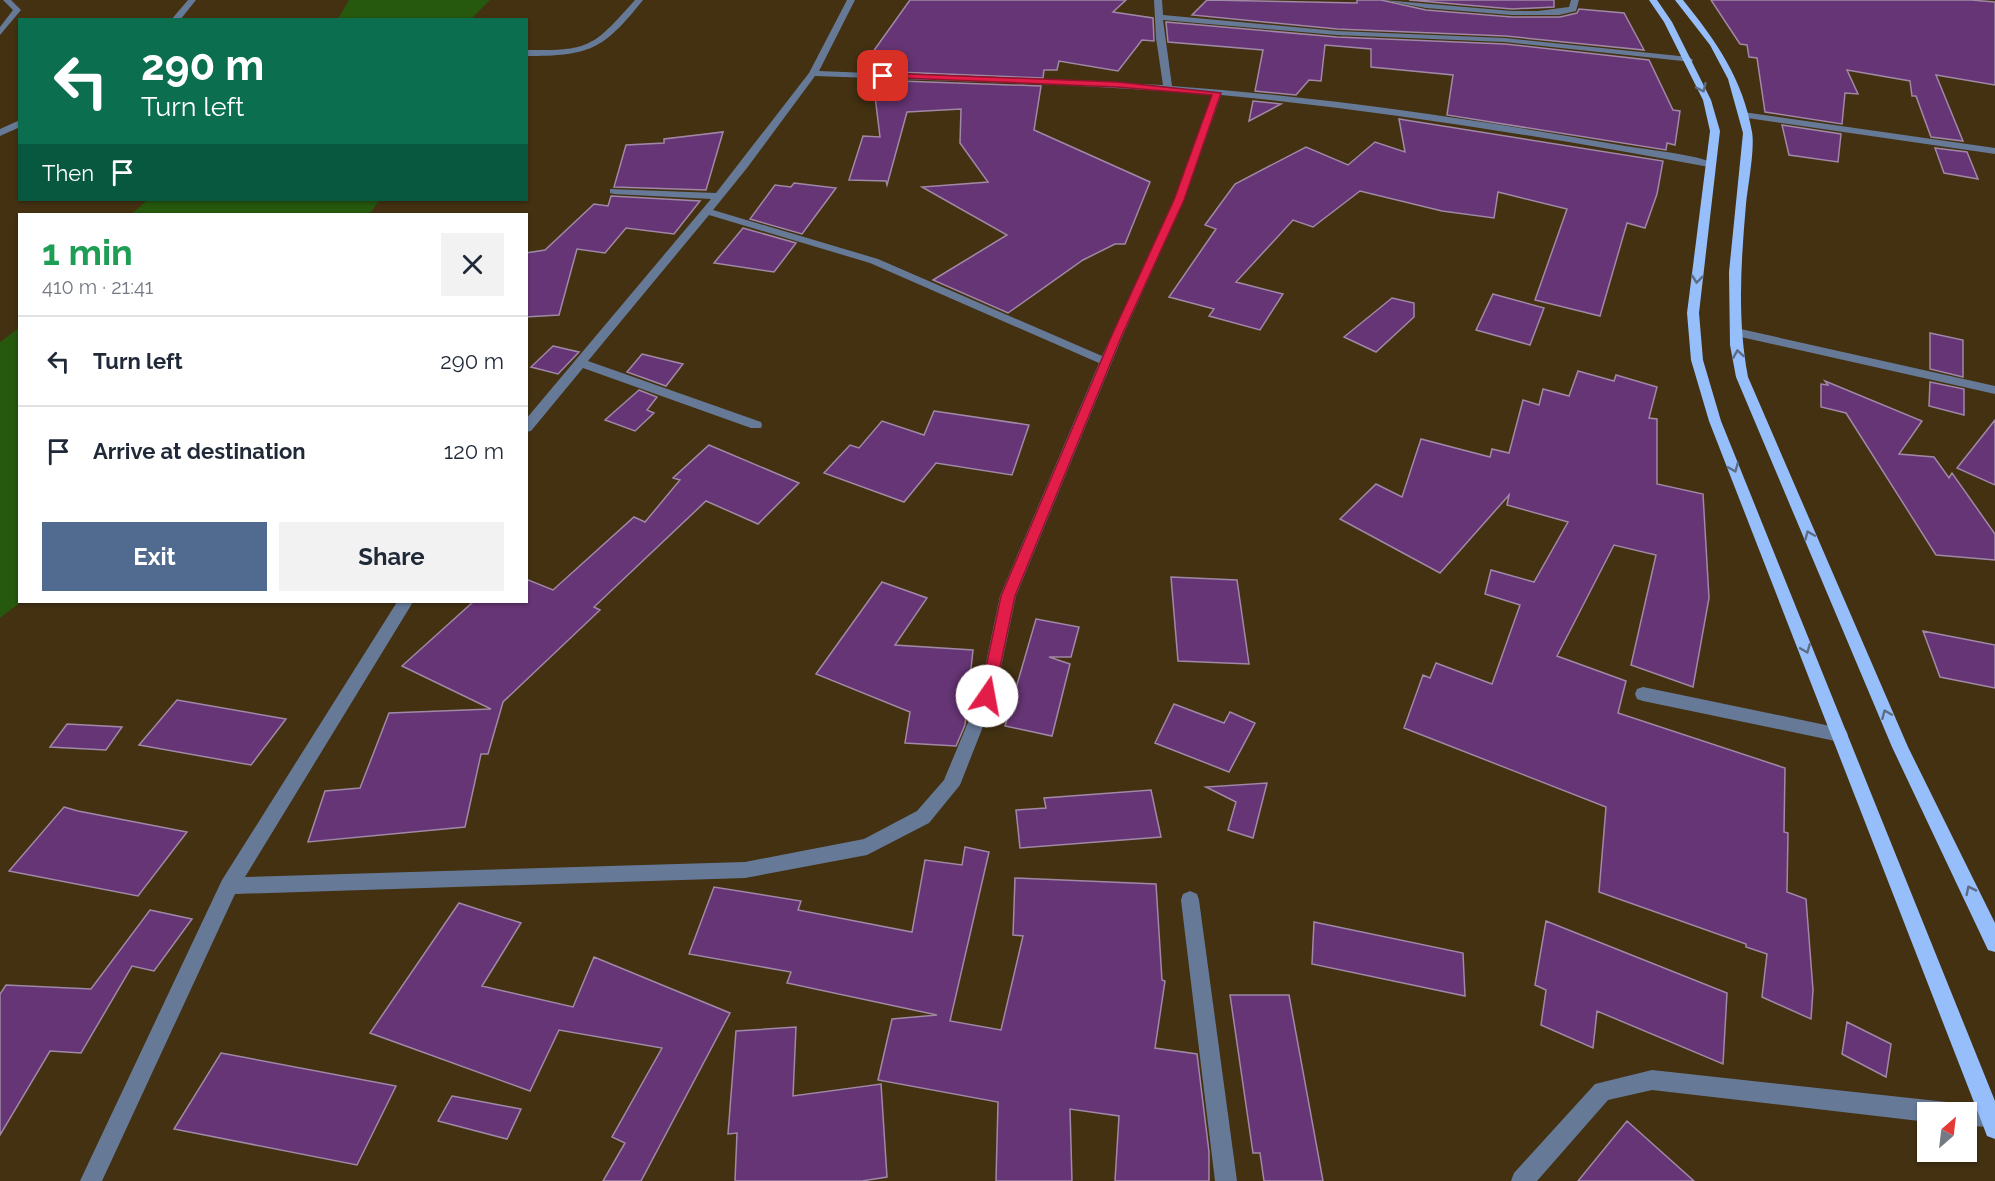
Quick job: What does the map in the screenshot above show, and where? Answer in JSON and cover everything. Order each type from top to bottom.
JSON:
[{"type":"main road","points":[[1653,0],[1689,60],[1707,100],[1715,131],[1709,164],[1693,313],[1697,360],[1715,421],[1993,1123]]},
{"type":"main road","points":[[1679,0],[1714,44],[1732,79],[1748,133],[1735,272],[1736,332],[1742,377],[1900,747],[1995,943]]},
{"type":"street","points":[[0,33],[7,27],[17,10],[7,0]]},
{"type":"street","points":[[177,18],[192,0]]},
{"type":"street","points":[[528,53],[576,54],[593,48],[606,38],[639,0]]},
{"type":"street","points":[[528,426],[706,211],[813,73],[851,0]]},
{"type":"street","points":[[1158,0],[1160,38],[1168,89]]},
{"type":"street","points":[[1387,0],[1522,14],[1563,14],[1573,9],[1575,0]]},
{"type":"street","points":[[1160,17],[1327,32],[1505,40],[1689,60]]},
{"type":"street","points":[[813,73],[1216,93],[1588,141],[1709,164]]},
{"type":"street","points":[[229,886],[745,870],[867,847],[922,817],[951,785],[987,696],[1008,596],[1106,362],[1179,200],[1216,93]]},
{"type":"street","points":[[1743,115],[1995,151]]},
{"type":"street","points":[[0,133],[18,124]]},
{"type":"street","points":[[614,191],[718,196]]},
{"type":"street","points":[[706,211],[874,261],[1106,362]]},
{"type":"street","points":[[1736,332],[1995,390]]},
{"type":"street","points":[[581,363],[756,425]]},
{"type":"street","points":[[91,1181],[229,886],[404,603]]},
{"type":"street","points":[[1643,694],[1840,735]]},
{"type":"street","points":[[1190,900],[1226,1181]]},
{"type":"street","points":[[1521,1181],[1602,1091],[1652,1080],[1917,1110]]},
{"type":"street","points":[[1977,1118],[1993,1123]]},
{"type":"shaded area","points":[[349,0],[490,0],[472,18],[339,18]]},
{"type":"shaded area","points":[[146,201],[379,201],[370,213],[133,213]]},
{"type":"shaded area","points":[[18,329],[20,603],[0,618],[0,342]]},
{"type":"building","points":[[910,0],[1126,0],[1113,12],[1153,18],[1154,41],[1142,40],[1118,71],[1059,61],[1057,70],[1044,70],[1043,78],[872,71],[870,56]]},
{"type":"building","points":[[1207,0],[1357,3],[1357,0],[1381,0],[1426,10],[1512,17],[1560,17],[1577,13],[1579,9],[1624,13],[1644,50],[1505,36],[1337,29],[1192,15]]},
{"type":"building","points":[[1409,0],[1554,0],[1554,7],[1512,9]]},
{"type":"building","points":[[1711,0],[1971,0],[1995,2],[1995,85],[1936,75],[1963,141],[1931,137],[1916,96],[1912,96],[1910,81],[1847,70],[1858,94],[1845,93],[1842,124],[1765,112],[1757,58],[1749,57],[1747,45],[1740,44]]},
{"type":"building","points":[[1166,22],[1337,37],[1505,44],[1649,60],[1673,110],[1680,111],[1675,145],[1667,143],[1666,150],[1447,115],[1453,75],[1371,67],[1371,49],[1325,45],[1321,81],[1309,80],[1296,95],[1255,91],[1263,50],[1168,42]]},
{"type":"building","points":[[873,80],[1041,86],[1034,130],[1150,182],[1125,244],[1115,244],[1083,260],[1008,313],[933,280],[1007,235],[922,187],[988,182],[960,143],[961,109],[907,112],[887,185],[886,181],[849,180],[863,136],[880,137]]},
{"type":"building","points":[[1253,101],[1281,104],[1249,121]]},
{"type":"building","points":[[1399,119],[1663,161],[1657,194],[1645,228],[1627,223],[1600,316],[1535,300],[1567,209],[1498,192],[1494,218],[1442,211],[1360,191],[1313,227],[1293,220],[1236,282],[1283,294],[1260,330],[1209,316],[1214,309],[1169,297],[1216,229],[1205,225],[1235,184],[1306,147],[1348,165],[1375,142],[1405,152]]},
{"type":"building","points":[[1782,125],[1841,134],[1838,162],[1789,155]]},
{"type":"building","points":[[723,132],[706,190],[614,187],[626,145],[664,143],[664,139]]},
{"type":"building","points":[[1935,148],[1967,152],[1978,179],[1944,173]]},
{"type":"building","points":[[794,183],[836,188],[802,234],[750,219],[775,185],[791,187]]},
{"type":"building","points":[[611,196],[700,201],[674,234],[626,228],[605,253],[577,249],[559,315],[528,317],[528,253],[545,250],[594,204],[608,206]]},
{"type":"building","points":[[743,228],[796,243],[774,272],[714,263]]},
{"type":"building","points":[[1493,294],[1544,308],[1530,345],[1476,330]]},
{"type":"building","points":[[1392,298],[1414,303],[1414,317],[1376,352],[1344,337]]},
{"type":"building","points":[[1930,333],[1963,340],[1963,377],[1930,369]]},
{"type":"building","points":[[553,346],[579,352],[558,374],[531,367]]},
{"type":"building","points":[[642,354],[683,364],[666,386],[627,372]]},
{"type":"building","points":[[1578,371],[1614,381],[1616,375],[1657,387],[1649,418],[1657,419],[1657,484],[1703,494],[1709,598],[1693,687],[1631,665],[1656,555],[1614,545],[1557,656],[1626,681],[1618,713],[1785,768],[1784,832],[1788,833],[1787,892],[1806,899],[1813,990],[1811,1019],[1762,997],[1767,954],[1746,947],[1746,944],[1599,892],[1606,807],[1404,728],[1423,675],[1430,678],[1436,663],[1492,684],[1520,605],[1485,594],[1491,570],[1534,582],[1568,522],[1507,505],[1509,495],[1440,573],[1340,519],[1376,484],[1402,497],[1421,439],[1490,457],[1492,449],[1509,453],[1523,400],[1539,405],[1543,389],[1569,396]]},
{"type":"building","points":[[1825,381],[1922,421],[1899,454],[1934,457],[1949,478],[1952,473],[1995,534],[1995,560],[1936,555],[1846,413],[1821,407],[1821,384],[1828,385]]},
{"type":"building","points":[[1930,382],[1964,389],[1964,415],[1929,406]]},
{"type":"building","points":[[639,390],[657,397],[647,410],[654,413],[635,431],[605,420]]},
{"type":"building","points":[[934,411],[1029,425],[1012,475],[936,463],[904,502],[824,473],[850,445],[859,448],[882,421],[924,435]]},
{"type":"building","points":[[1995,420],[1995,485],[1957,468]]},
{"type":"building","points":[[709,445],[799,483],[758,524],[706,501],[594,607],[600,610],[503,702],[488,754],[481,754],[465,827],[308,842],[325,791],[360,788],[389,713],[491,709],[402,666],[472,603],[528,603],[528,580],[553,590],[634,517],[645,522],[680,480],[673,478]]},
{"type":"building","points":[[1171,577],[1237,580],[1249,664],[1178,661]]},
{"type":"building","points":[[882,582],[927,598],[895,645],[973,650],[965,725],[956,746],[905,743],[910,712],[816,674]]},
{"type":"building","points":[[1036,619],[1079,627],[1071,657],[1049,657],[1070,664],[1052,736],[1005,726]]},
{"type":"building","points":[[1923,631],[1995,645],[1995,688],[1940,677]]},
{"type":"building","points":[[177,700],[286,719],[251,765],[139,745]]},
{"type":"building","points":[[1174,704],[1224,723],[1230,712],[1255,723],[1229,772],[1155,743]]},
{"type":"building","points":[[67,724],[122,727],[106,750],[50,747]]},
{"type":"building","points":[[1267,783],[1253,838],[1228,830],[1236,802],[1206,787]]},
{"type":"building","points":[[1151,790],[1161,837],[1020,848],[1016,810],[1046,808],[1044,798]]},
{"type":"building","points":[[64,807],[187,832],[138,896],[9,871]]},
{"type":"building","points":[[965,847],[989,852],[950,1021],[1001,1030],[1023,936],[1013,935],[1015,878],[1156,884],[1162,980],[1165,981],[1155,1048],[1197,1054],[1209,1152],[1209,1181],[1115,1181],[1119,1116],[1070,1109],[1072,1181],[996,1181],[998,1102],[878,1080],[892,1019],[937,1015],[787,983],[791,972],[689,954],[714,887],[801,901],[798,910],[912,932],[925,860],[962,865]]},
{"type":"building","points":[[459,903],[521,923],[482,986],[573,1007],[594,957],[730,1013],[641,1181],[603,1181],[625,1143],[612,1137],[662,1048],[559,1030],[530,1091],[370,1033]]},
{"type":"building","points":[[150,910],[192,919],[154,971],[132,966],[81,1053],[50,1051],[0,1135],[0,994],[6,985],[91,989]]},
{"type":"building","points":[[1546,921],[1727,993],[1723,1064],[1597,1011],[1593,1048],[1541,1025],[1546,990],[1535,985]]},
{"type":"building","points":[[1314,922],[1463,953],[1465,996],[1312,964]]},
{"type":"building","points":[[1230,995],[1289,995],[1323,1181],[1264,1181],[1260,1153],[1253,1153]]},
{"type":"building","points":[[1847,1022],[1891,1044],[1886,1077],[1842,1054]]},
{"type":"building","points":[[796,1027],[793,1096],[881,1084],[887,1177],[862,1181],[735,1181],[737,1133],[728,1134],[736,1031]]},
{"type":"building","points":[[221,1053],[396,1086],[357,1165],[174,1129]]},
{"type":"building","points":[[452,1096],[521,1109],[507,1139],[438,1121]]},
{"type":"building","points":[[1627,1121],[1694,1181],[1578,1181]]},
{"type":"route","points":[[883,76],[1117,85],[1216,93],[1179,200],[1117,335],[1008,596],[987,696]]}]
